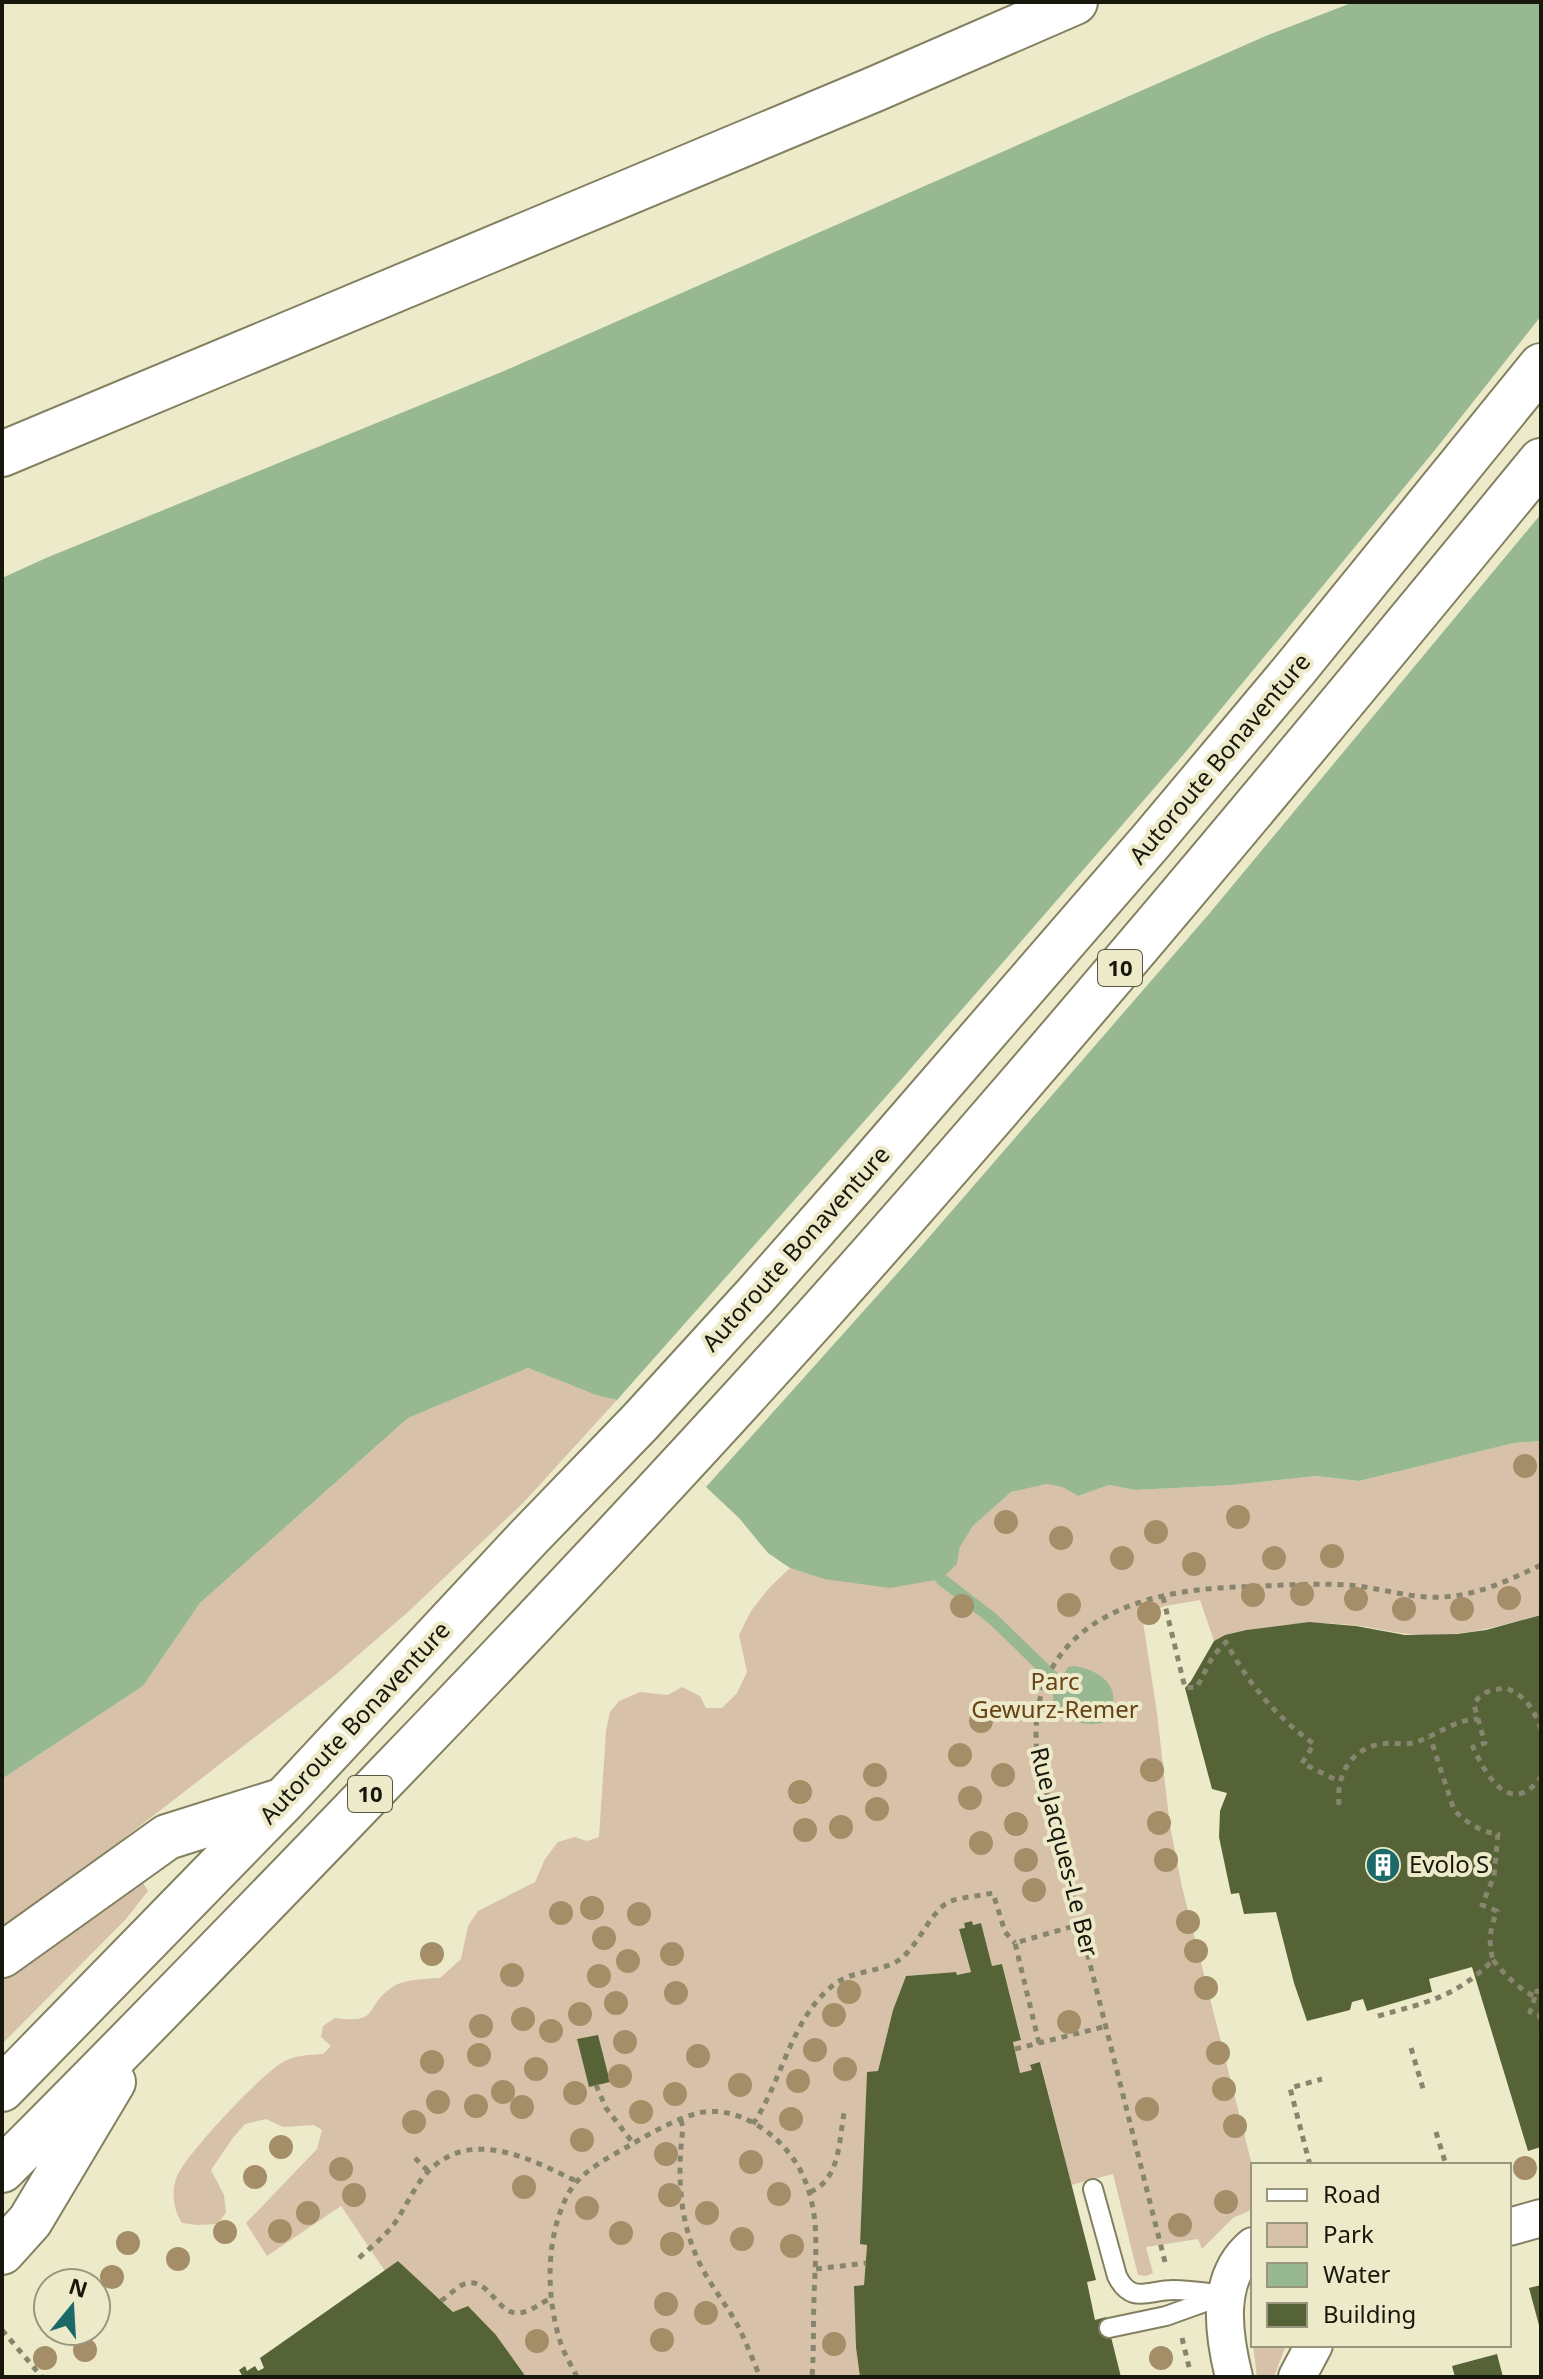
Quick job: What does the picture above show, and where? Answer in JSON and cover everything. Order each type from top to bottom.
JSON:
[{"type":"highway","points":[[1015,27],[1052,2]]},
{"type":"highway","points":[[2,454],[875,89],[1075,2]]},
{"type":"highway","name":"Autoroute Bonaventure","points":[[2,2089],[284,1800],[641,1421],[854,1184],[1151,841],[1541,366]]},
{"type":"highway","name":"10","points":[[2,2170],[147,2025],[593,1562],[685,1462],[939,1178],[1185,892],[1541,461]]},
{"type":"highway","points":[[2,1955],[167,1837],[284,1800]]},
{"type":"highway","points":[[2,2252],[30,2221],[147,2025]]},
{"type":"street","points":[[1511,2226],[1541,2218]]},
{"type":"street","points":[[1234,2377],[1227,2339],[1225,2295],[1235,2266],[1251,2248]]},
{"type":"street","points":[[1297,2377],[1313,2347]]},
{"type":"lane","points":[[1093,2189],[1117,2276],[1125,2289],[1139,2294],[1171,2290],[1225,2295]]},
{"type":"lane","points":[[1109,2328],[1166,2316],[1225,2295]]},
{"type":"path","name":"Rue Jacques-Le Ber","points":[[1165,2263],[1037,1753],[1036,1719],[1043,1689],[1054,1664],[1085,1628],[1118,1612],[1163,1597],[1206,1589],[1318,1584],[1353,1585],[1423,1597],[1458,1596],[1496,1586],[1541,1565]]},
{"type":"path","points":[[1163,1597],[1185,1688],[1197,1687],[1213,1656],[1226,1642],[1274,1711],[1314,1744],[1302,1763],[1338,1781]]},
{"type":"path","points":[[1541,1729],[1526,1700],[1506,1688],[1484,1692],[1477,1697],[1474,1705],[1485,1743],[1473,1747],[1495,1784],[1504,1791],[1524,1793],[1541,1777]]},
{"type":"path","points":[[1339,1805],[1338,1781],[1344,1769],[1368,1748],[1382,1744],[1413,1743],[1456,1723],[1478,1719]]},
{"type":"path","points":[[1430,1737],[1454,1810],[1462,1819],[1480,1829],[1498,1834],[1494,1876],[1482,1905],[1497,1911],[1490,1934],[1490,1947],[1493,1960],[1506,1977],[1535,1997]]},
{"type":"path","points":[[753,2124],[766,2105],[789,2048],[822,1996],[856,1973],[897,1961],[924,1932],[937,1911],[949,1902],[993,1893],[1005,1932],[1015,1943],[1039,2043]]},
{"type":"path","points":[[1015,1943],[1081,1924]]},
{"type":"path","points":[[1378,2016],[1439,1999],[1475,1978],[1493,1960]]},
{"type":"path","points":[[1541,1992],[1537,1991],[1530,2012],[1539,2014],[1541,2022]]},
{"type":"path","points":[[1397,2002],[1400,2010]]},
{"type":"path","points":[[1015,2049],[1107,2026]]},
{"type":"path","points":[[1411,2048],[1424,2092]]},
{"type":"path","points":[[1309,2163],[1290,2088],[1322,2079]]},
{"type":"path","points":[[596,2085],[606,2108],[633,2143]]},
{"type":"path","points":[[577,2377],[562,2348],[554,2321],[549,2272],[556,2229],[568,2193],[587,2172],[633,2143],[681,2120],[715,2111],[753,2124],[772,2137],[793,2157],[809,2192],[816,2224],[812,2377]]},
{"type":"path","points":[[809,2192],[819,2188],[832,2172],[844,2113]]},
{"type":"path","points":[[681,2120],[680,2188],[689,2237],[699,2262],[738,2326],[760,2377]]},
{"type":"path","points":[[1436,2132],[1445,2163]]},
{"type":"path","points":[[359,2258],[392,2227],[429,2172],[455,2152],[490,2149],[541,2164],[578,2182]]},
{"type":"path","points":[[415,2158],[429,2172]]},
{"type":"path","points":[[816,2269],[866,2263]]},
{"type":"path","points":[[441,2301],[470,2283],[487,2290],[506,2311],[513,2313],[521,2313],[551,2298]]},
{"type":"path","points":[[2,2330],[42,2377]]},
{"type":"green space","points":[[528,1368],[596,1395],[617,1400],[524,1502],[408,1612],[334,1676],[2,1929],[2,1779],[143,1686],[200,1603],[408,1418]]},
{"type":"green space","name":"Parc Gewurz-Remer","points":[[1541,1441],[1541,1615],[1456,1634],[1417,1635],[1353,1625],[1307,1624],[1243,1631],[1214,1641],[1200,1600],[1165,1606],[1142,1615],[1170,1826],[1182,1887],[1251,2163],[1251,2210],[1233,2218],[1202,2249],[1198,2239],[1146,2247],[1153,2273],[1138,2275],[1113,2174],[1071,2185],[1041,2063],[1031,2065],[1032,2070],[1020,2073],[1013,2042],[1021,2039],[1002,1964],[992,1966],[981,1924],[973,1925],[972,1921],[964,1923],[965,1928],[959,1930],[971,1972],[906,1976],[893,2010],[878,2071],[867,2073],[860,2243],[867,2245],[864,2285],[855,2286],[860,2377],[526,2377],[496,2335],[468,2306],[453,2312],[398,2261],[385,2271],[341,2206],[267,2256],[246,2223],[317,2149],[322,2130],[314,2125],[283,2127],[266,2119],[245,2124],[211,2170],[224,2195],[226,2213],[217,2224],[182,2223],[174,2200],[177,2176],[210,2132],[262,2079],[287,2060],[323,2054],[331,2046],[321,2037],[323,2026],[335,2018],[359,2019],[370,2013],[382,1995],[396,1985],[440,1978],[461,1959],[468,1926],[478,1911],[535,1882],[545,1859],[558,1842],[575,1837],[587,1841],[599,1837],[606,1731],[610,1712],[619,1701],[640,1692],[668,1695],[682,1687],[700,1696],[706,1708],[722,1708],[737,1693],[747,1672],[739,1635],[751,1611],[790,1568],[824,1579],[957,1564],[960,1547],[973,1526],[1011,1492],[1047,1484],[1062,1487],[1078,1496],[1109,1485],[1135,1490],[1233,1485],[1316,1476],[1359,1481],[1514,1443]]},
{"type":"green space","points":[[142,1881],[148,1891],[126,1919],[2,2044],[2,1977]]},
{"type":"green space","points":[[1253,2347],[1285,2347],[1274,2377],[1257,2377]]},
{"type":"water","points":[[1354,2],[1541,2],[1541,1441],[1514,1443],[1359,1481],[1316,1476],[1233,1485],[1135,1490],[1109,1485],[1078,1496],[1062,1487],[1047,1484],[1011,1492],[973,1526],[960,1547],[957,1564],[941,1579],[890,1588],[824,1579],[790,1568],[768,1553],[685,1462],[617,1400],[596,1395],[528,1368],[408,1418],[200,1603],[143,1686],[2,1779],[2,578],[504,371],[1268,35]]},
{"type":"water","points":[[1075,1666],[1096,1673],[1110,1685],[1113,1701],[1105,1722],[1090,1724],[1072,1720],[1058,1711],[1054,1704],[1057,1685],[1068,1667]]},
{"type":"pier","points":[[1541,316],[1541,514],[1209,914],[911,1258],[706,1487],[685,1462],[617,1400],[1183,755],[1435,450]]},
{"type":"building","name":"Evolo S","points":[[1541,1615],[1541,2147],[1528,2151],[1472,1967],[1429,1979],[1432,1992],[1367,2011],[1363,1999],[1352,2002],[1350,2010],[1307,2021],[1276,1912],[1244,1914],[1239,1893],[1231,1894],[1219,1837],[1220,1811],[1227,1793],[1212,1789],[1185,1688],[1214,1641],[1246,1630],[1309,1622],[1405,1635],[1457,1634],[1486,1630]]},
{"type":"building","points":[[972,1921],[973,1925],[981,1923],[992,1966],[1002,1964],[1021,2040],[1013,2042],[1020,2073],[1032,2070],[1030,2065],[1040,2062],[1096,2280],[1087,2282],[1095,2320],[1106,2317],[1121,2377],[860,2377],[854,2286],[864,2285],[867,2245],[860,2244],[867,2072],[878,2071],[893,2010],[906,1976],[971,1972],[959,1929],[965,1928],[964,1923]]},
{"type":"building","points":[[598,2035],[610,2082],[589,2087],[577,2039]]},
{"type":"building","points":[[398,2261],[453,2312],[468,2306],[496,2335],[526,2377],[243,2377],[239,2370],[245,2366],[247,2371],[255,2366],[258,2371],[264,2368],[260,2358]]},
{"type":"building","points":[[1541,2285],[1541,2329],[1540,2329],[1529,2288]]},
{"type":"building","points":[[1497,2354],[1503,2377],[1455,2377],[1452,2366]]},
{"type":"waterway","points":[[941,1579],[993,1619],[1059,1683]]},
{"type":"place","name":"Evolo S","points":[[1383,1865]]}]
